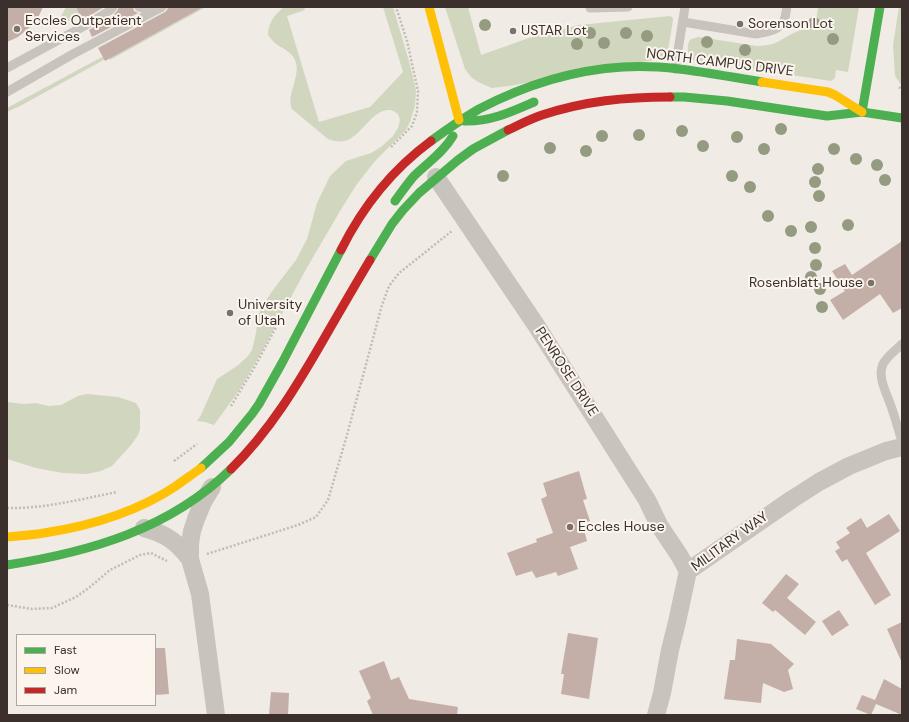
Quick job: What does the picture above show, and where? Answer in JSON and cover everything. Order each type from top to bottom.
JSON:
[{"type":"main road","points":[[382,239],[391,210],[403,189],[413,177],[445,148],[452,138],[459,120],[429,7]]},
{"type":"main road","points":[[862,112],[880,7]]},
{"type":"main road","name":"NORTH CAMPUS DRIVE","points":[[7,537],[76,528],[123,513],[167,492],[206,464],[237,432],[251,415],[267,391],[347,238],[372,200],[398,170],[417,152],[459,120],[486,105],[515,92],[563,76],[622,67],[646,67],[675,69],[831,92],[862,112]]},
{"type":"main road","points":[[576,97],[598,101]]},
{"type":"main road","name":"NORTH CAMPUS DRIVE","points":[[7,565],[65,554],[144,528],[191,502],[212,487],[242,459],[287,401],[382,239],[403,210],[418,193],[458,160],[511,128],[553,112],[579,105],[598,101],[646,97],[684,97],[727,101],[827,116],[862,112],[902,118]]},
{"type":"main road","points":[[459,120],[478,122],[487,120],[544,99]]},
{"type":"street","name":"PENROSE DRIVE","points":[[436,177],[536,325],[647,500],[659,525],[688,571]]},
{"type":"street","name":"MILITARY WAY","points":[[656,715],[688,571],[784,504],[819,482],[849,466],[886,451],[902,447]]},
{"type":"street","points":[[212,487],[203,502],[192,531],[190,559],[200,594],[216,715]]},
{"type":"street","points":[[144,528],[169,538],[180,547],[190,559]]},
{"type":"lane","points":[[7,68],[103,15],[113,7]]},
{"type":"lane","points":[[139,7],[154,9],[161,7]]},
{"type":"lane","points":[[7,92],[73,54],[161,7]]},
{"type":"lane","points":[[590,8],[628,7]]},
{"type":"lane","points":[[675,69],[685,7]]},
{"type":"lane","points":[[683,22],[756,34],[779,28],[784,20],[786,7]]},
{"type":"lane","points":[[902,344],[883,364],[881,372],[885,391],[902,441]]},
{"type":"path","points":[[391,147],[412,126],[417,112],[418,91],[407,41],[396,7]]},
{"type":"path","points":[[899,87],[902,90]]},
{"type":"path","points":[[208,554],[298,525],[316,517],[328,500],[347,436],[382,305],[389,286],[399,273],[465,221]]},
{"type":"path","points":[[227,412],[232,406],[283,316]]},
{"type":"path","points":[[174,462],[201,440]]},
{"type":"path","points":[[7,508],[46,505],[124,491]]},
{"type":"path","points":[[7,605],[32,609],[52,608],[76,597],[110,570],[140,555],[151,553],[172,563]]},
{"type":"green space","points":[[66,7],[95,7],[64,24],[60,18]]},
{"type":"green space","points":[[190,7],[206,7],[110,60],[109,57],[7,112],[7,108],[182,14]]},
{"type":"green space","points":[[284,7],[304,7],[305,10],[287,16],[319,122],[370,107],[403,72],[383,7],[393,7],[416,90],[415,106],[406,130],[375,161],[357,184],[343,206],[305,271],[260,355],[238,392],[214,425],[197,421],[217,379],[237,366],[252,350],[258,316],[273,290],[296,260],[307,239],[317,203],[330,176],[346,161],[371,153],[381,147],[393,136],[398,128],[400,120],[398,114],[394,111],[383,111],[377,114],[350,139],[344,141],[334,141],[328,139],[292,109],[291,98],[297,68],[296,63],[289,53],[276,44],[268,35],[269,27],[273,19]]},
{"type":"green space","points":[[445,7],[468,7],[481,55],[529,38],[579,25],[670,16],[673,20],[668,50],[664,56],[659,59],[492,88],[478,82],[471,77],[465,69]]},
{"type":"green space","points":[[818,7],[859,7],[848,72],[836,70],[835,78],[831,81],[691,60],[689,56],[688,47],[690,40],[699,37],[761,46],[778,42],[798,31],[815,29]]},
{"type":"green space","points":[[899,7],[902,7],[902,86],[895,76],[893,45]]},
{"type":"green space","points":[[87,394],[118,397],[136,403],[140,410],[140,429],[138,435],[112,466],[101,471],[86,474],[63,473],[36,468],[7,459],[7,402],[24,404],[36,403],[49,406],[61,405],[78,396]]},
{"type":"building","name":"Eccles Outpatient Services","points":[[7,7],[43,7],[36,22],[18,37],[7,42]]},
{"type":"building","points":[[76,7],[104,7],[83,20]]},
{"type":"building","points":[[119,7],[133,7],[134,11],[138,13],[92,37],[89,30],[112,16]]},
{"type":"building","points":[[168,7],[203,7],[105,61],[98,48],[165,12]]},
{"type":"building","name":"Rosenblatt House","points":[[902,241],[902,308],[893,313],[880,294],[843,320],[830,300],[845,291],[832,271],[845,264],[852,275]]},
{"type":"building","name":"Eccles House","points":[[579,471],[587,499],[583,500],[590,521],[582,523],[587,541],[570,547],[578,569],[558,576],[556,572],[536,578],[532,571],[516,576],[507,553],[537,542],[536,539],[553,533],[541,499],[547,496],[543,483]]},
{"type":"building","points":[[889,514],[900,531],[866,553],[891,595],[875,605],[847,559],[842,562],[835,551],[840,548],[836,542],[850,533],[846,528],[861,518],[867,528]]},
{"type":"building","points":[[786,574],[799,584],[787,598],[816,622],[805,635],[775,610],[773,612],[762,603]]},
{"type":"building","points":[[839,610],[849,625],[832,636],[822,621]]},
{"type":"building","points":[[902,622],[902,663],[887,629]]},
{"type":"building","points":[[568,633],[598,638],[589,699],[561,694],[564,674],[561,674]]},
{"type":"building","points":[[737,639],[771,644],[794,664],[788,670],[793,689],[784,692],[763,683],[761,703],[724,699],[730,660],[735,660]]},
{"type":"building","points":[[156,648],[165,648],[169,694],[156,695]]},
{"type":"building","points":[[384,661],[391,680],[399,677],[409,699],[458,707],[457,715],[373,715],[367,701],[371,698],[359,671]]},
{"type":"building","points":[[884,679],[902,689],[902,715],[876,704],[871,715],[856,709],[862,695],[875,700]]},
{"type":"building","points":[[271,692],[289,693],[288,715],[269,715]]},
{"type":"traffic: fast","points":[[862,112],[880,7]]},
{"type":"traffic: fast","points":[[431,141],[479,109],[513,93],[549,80],[586,72],[641,66],[693,71],[762,82]]},
{"type":"traffic: fast","points":[[670,97],[727,101],[827,116],[862,112],[902,118]]},
{"type":"traffic: fast","points":[[464,121],[492,118],[509,113],[534,102]]},
{"type":"traffic: fast","points":[[370,260],[392,224],[419,193],[473,149],[508,130]]},
{"type":"traffic: fast","points":[[395,201],[414,176],[440,153],[453,136]]},
{"type":"traffic: fast","points":[[201,468],[229,442],[259,404],[341,250]]},
{"type":"traffic: fast","points":[[7,565],[68,553],[127,535],[182,507],[207,490],[231,469]]},
{"type":"traffic: slow","points":[[429,7],[459,120]]},
{"type":"traffic: slow","points":[[762,82],[828,92],[862,112]]},
{"type":"traffic: slow","points":[[7,537],[61,530],[113,517],[161,495],[201,468]]},
{"type":"traffic: jam","points":[[508,130],[529,120],[574,106],[621,99],[670,97]]},
{"type":"traffic: jam","points":[[341,250],[349,234],[380,190],[404,164],[431,141]]},
{"type":"traffic: jam","points":[[231,469],[271,423],[304,372],[370,260]]},
{"type":"place","name":"Sorenson Lot","points":[[740,24]]},
{"type":"place","name":"Eccles Outpatient Services","points":[[17,29]]},
{"type":"place","name":"USTAR Lot","points":[[513,31]]},
{"type":"place","name":"Rosenblatt House","points":[[871,283]]},
{"type":"place","name":"University of Utah","points":[[230,313]]},
{"type":"place","name":"Eccles House","points":[[570,527]]}]
